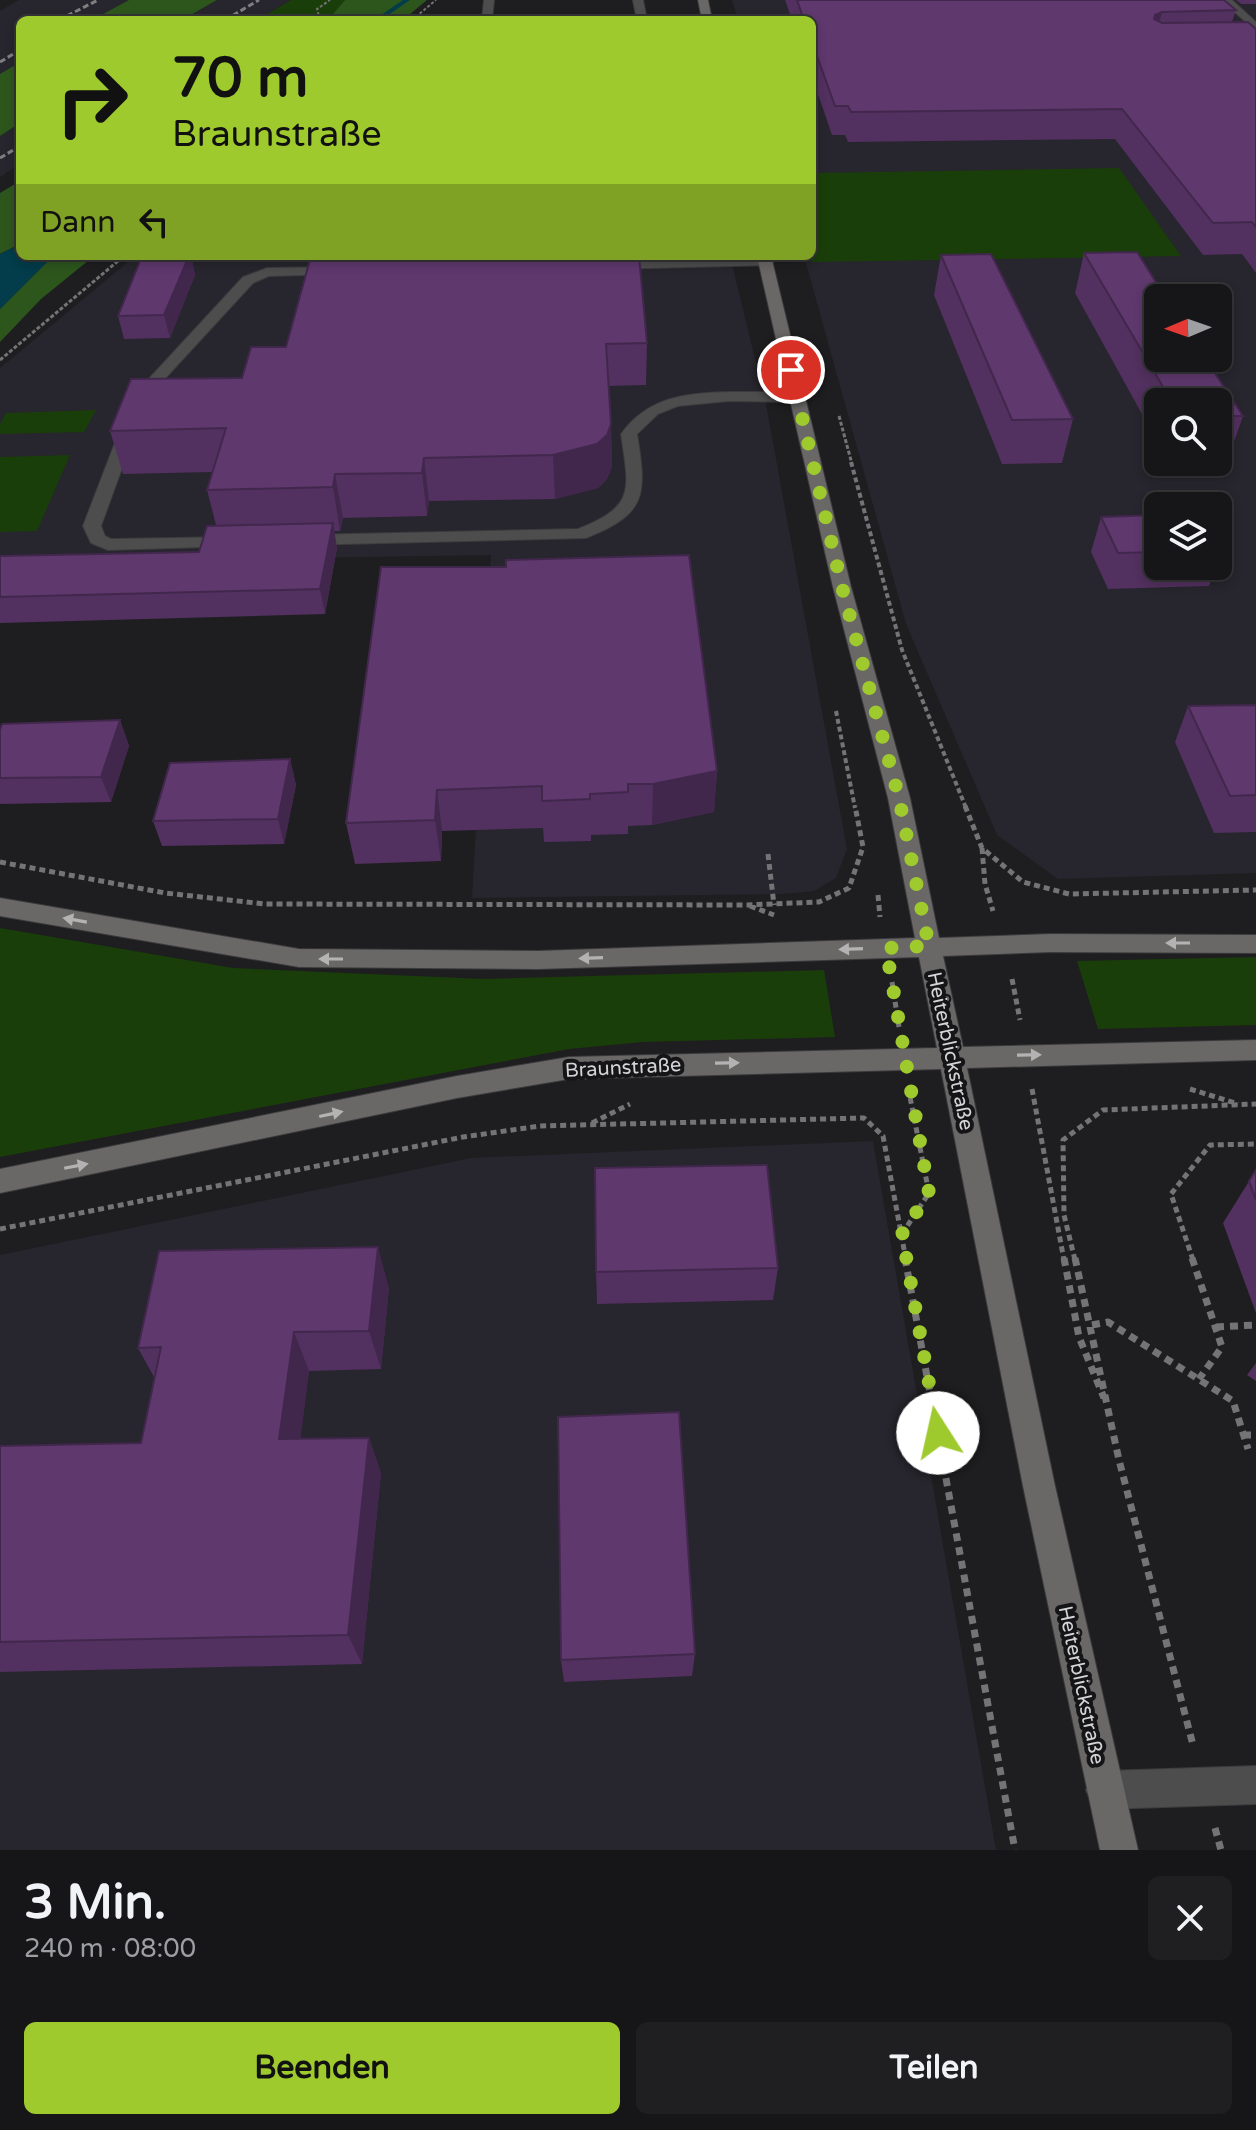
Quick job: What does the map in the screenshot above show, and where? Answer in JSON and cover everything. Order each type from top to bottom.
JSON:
[{"type":"street","points":[[1226,0],[1256,28]]},
{"type":"street","points":[[599,265],[737,260]]},
{"type":"street","name":"Heiterblickstraße","points":[[765,260],[842,587],[899,798],[1042,1501],[1119,1850]]},
{"type":"street","points":[[247,542],[108,545],[97,539],[92,526],[141,396],[248,280],[267,272],[362,270]]},
{"type":"street","points":[[293,541],[580,534],[610,524],[630,507],[637,486],[629,434],[642,418],[662,405],[684,401],[797,397]]},
{"type":"street","points":[[0,907],[299,958],[538,960],[1003,944],[1256,944]]},
{"type":"street","name":"Braunstraße","points":[[0,1181],[465,1085],[569,1068],[1256,1050]]},
{"type":"street","points":[[1105,1790],[1256,1785]]},
{"type":"path","points":[[319,16],[317,9],[330,0]]},
{"type":"path","points":[[417,16],[436,0]]},
{"type":"path","points":[[0,360],[119,260]]},
{"type":"path","points":[[837,409],[902,650],[982,848],[985,884],[1003,944],[1027,1055],[1079,1337],[1109,1410]]},
{"type":"path","points":[[849,779],[860,792],[869,847]]},
{"type":"path","points":[[982,848],[1023,882],[1069,894],[1256,890]]},
{"type":"path","points":[[768,854],[774,905]]},
{"type":"path","points":[[0,862],[165,893],[265,904],[774,905],[819,902],[849,888]]},
{"type":"path","points":[[877,888],[929,1193],[902,1234]]},
{"type":"path","points":[[1221,1850],[1109,1410],[1092,1325],[1064,1215],[1063,1140],[1103,1110],[1256,1104]]},
{"type":"path","points":[[0,1229],[454,1138],[540,1126],[864,1118],[883,1136],[1015,1850]]},
{"type":"path","points":[[1199,1379],[1222,1347],[1171,1194],[1210,1145],[1256,1144]]},
{"type":"path","points":[[1092,1325],[1108,1322],[1233,1401],[1248,1449]]},
{"type":"path","points":[[1216,1327],[1256,1325]]},
{"type":"path","points":[[1243,1435],[1256,1435]]},
{"type":"shaded area","points":[[19,0],[129,0],[99,16],[16,16],[16,64],[0,74],[0,11]]},
{"type":"shaded area","points":[[217,0],[291,0],[263,16],[189,16]]},
{"type":"shaded area","points":[[732,0],[1256,0],[1256,873],[1058,879],[997,835],[906,624],[805,260],[816,260],[816,16],[737,16]]},
{"type":"shaded area","points":[[16,126],[16,167],[0,177],[0,136]]},
{"type":"shaded area","points":[[130,260],[731,260],[766,404],[847,849],[836,878],[814,891],[784,894],[472,898],[491,555],[0,563],[0,368]]},
{"type":"shaded area","points":[[873,1141],[996,1850],[0,1850],[0,1255],[471,1158]]},
{"type":"green space","points":[[129,0],[217,0],[189,16],[99,16]]},
{"type":"green space","points":[[291,0],[345,0],[327,16],[263,16]]},
{"type":"green space","points":[[345,0],[427,0],[408,16],[327,16]]},
{"type":"green space","points":[[16,64],[16,126],[0,136],[0,74]]},
{"type":"green space","points":[[1119,168],[1181,256],[812,262],[816,260],[816,173]]},
{"type":"green space","points":[[16,183],[16,246],[0,254],[0,193]]},
{"type":"green space","points":[[49,260],[89,260],[41,299],[0,342],[0,309]]},
{"type":"green space","points":[[96,410],[84,432],[0,434],[0,424],[6,413]]},
{"type":"green space","points":[[70,455],[37,531],[0,532],[0,457]]},
{"type":"green space","points":[[0,928],[233,968],[483,979],[824,970],[835,1037],[643,1042],[569,1049],[0,1157]]},
{"type":"green space","points":[[1256,957],[1256,1025],[1098,1029],[1077,961]]},
{"type":"water","points":[[16,246],[16,260],[49,260],[0,309],[0,254]]},
{"type":"building","points":[[797,0],[1224,0],[1236,10],[1162,12],[1154,19],[1162,23],[1248,22],[1256,29],[1256,227],[1252,222],[1213,223],[1122,109],[851,112],[848,106],[835,106],[816,53],[816,16],[803,16]]},
{"type":"building","points":[[1137,252],[1157,284],[1144,284],[1144,355],[1084,253]]},
{"type":"building","points":[[991,254],[1073,419],[1012,420],[941,255]]},
{"type":"building","points":[[140,260],[187,260],[164,315],[118,316]]},
{"type":"building","points":[[310,260],[639,260],[647,343],[606,344],[611,424],[607,435],[597,444],[553,455],[424,458],[422,473],[335,474],[333,487],[207,490],[226,428],[110,431],[131,379],[242,378],[251,347],[286,347]]},
{"type":"building","points":[[1154,372],[1214,372],[1225,388],[1164,388]]},
{"type":"building","points":[[1232,399],[1243,416],[1232,416]]},
{"type":"building","points":[[1144,515],[1144,552],[1118,553],[1101,517]]},
{"type":"building","points":[[333,523],[320,589],[0,597],[0,556],[199,552],[207,526]]},
{"type":"building","points":[[689,555],[717,771],[653,784],[628,784],[628,792],[590,794],[590,799],[542,801],[542,786],[437,790],[435,820],[346,823],[381,567],[506,567],[506,560]]},
{"type":"building","points":[[1256,705],[1256,795],[1230,796],[1188,706]]},
{"type":"building","points":[[120,720],[101,777],[0,778],[2,724]]},
{"type":"building","points":[[290,759],[278,819],[153,821],[170,763]]},
{"type":"building","points":[[767,1165],[778,1268],[596,1272],[595,1168]]},
{"type":"building","points":[[1256,1170],[1256,1200],[1249,1181]]},
{"type":"building","points":[[378,1247],[369,1331],[294,1332],[279,1439],[369,1438],[348,1635],[0,1642],[0,1446],[141,1443],[161,1347],[138,1348],[159,1251]]},
{"type":"building","points":[[679,1412],[695,1654],[561,1660],[558,1417]]},
{"type":"waterway","points":[[383,16],[407,0]]},
{"type":"railway","points":[[67,16],[98,0]]},
{"type":"railway","points":[[232,16],[259,0]]},
{"type":"railway","points":[[0,62],[16,52]]},
{"type":"railway","points":[[0,158],[16,148]]},
{"type":"route","points":[[791,370],[842,587],[899,798],[929,946],[886,948],[907,1083],[929,1193],[902,1234],[938,1433]]}]
